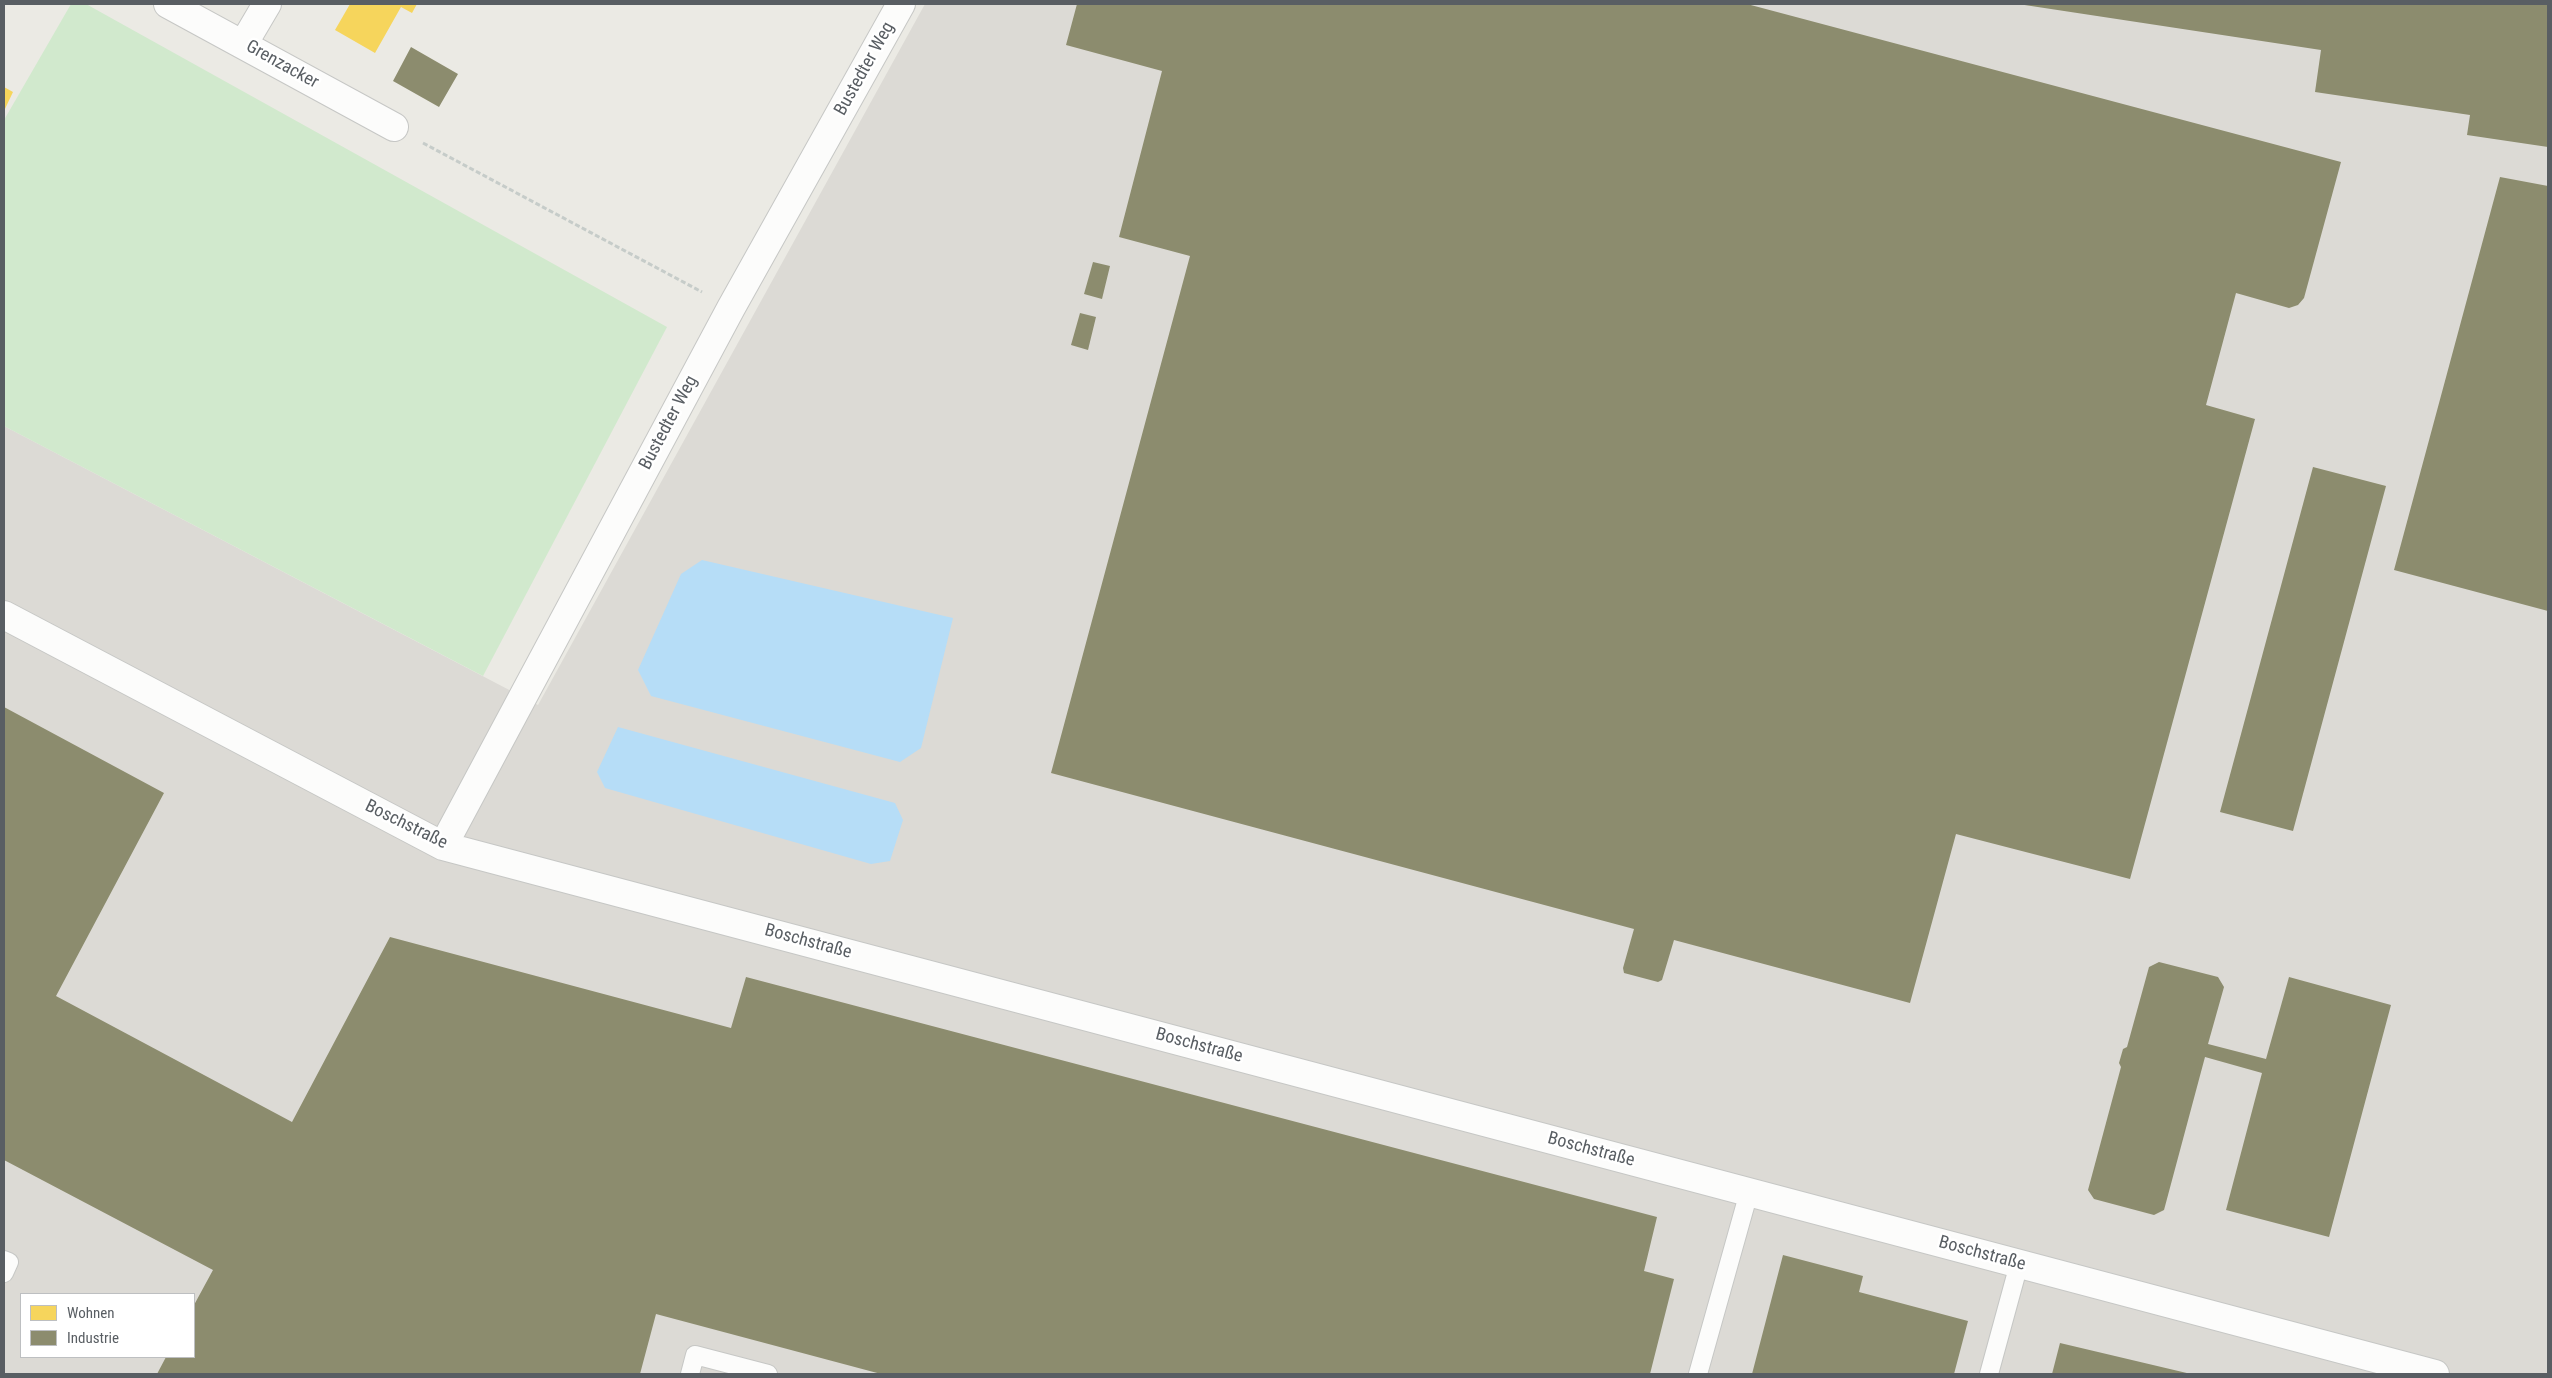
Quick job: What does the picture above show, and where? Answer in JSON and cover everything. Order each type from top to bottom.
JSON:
[{"type":"street","name":"Grenzacker","points":[[168,4],[244,43],[394,127]]},
{"type":"street","points":[[244,43],[267,4]]},
{"type":"street","name":"Bustedter Weg","points":[[443,846],[731,308],[901,4]]},
{"type":"street","name":"Boschstraße","points":[[4,614],[443,846],[2435,1374]]},
{"type":"lane","points":[[1698,1374],[1748,1192]]},
{"type":"lane","points":[[4,1260],[9,1262],[4,1273]]},
{"type":"lane","points":[[1989,1374],[2018,1264]]},
{"type":"lane","points":[[690,1374],[695,1355],[768,1374]]},
{"type":"path","points":[[394,127],[731,308]]},
{"type":"shaded area","points":[[925,4],[2548,4],[2548,1374],[4,1374],[4,426],[538,705]]},
{"type":"green space","points":[[71,4],[86,4],[667,327],[483,676],[4,426],[4,120]]},
{"type":"water","points":[[702,560],[953,618],[921,748],[900,762],[651,696],[638,670],[681,574]]},
{"type":"water","points":[[618,727],[895,803],[903,820],[890,861],[871,864],[605,788],[597,772]]},
{"type":"building: Wohnen","points":[[350,4],[417,4],[412,13],[401,7],[375,53],[335,30]]},
{"type":"building: Wohnen","points":[[4,87],[13,92],[4,111]]},
{"type":"building: Industrie","points":[[1077,4],[1747,4],[2341,162],[2304,298],[2298,305],[2289,308],[2236,293],[2206,405],[2255,419],[2130,879],[1956,834],[1910,1003],[1674,940],[1662,980],[1658,982],[1624,973],[1623,968],[1634,929],[1051,773],[1190,256],[1119,237],[1162,71],[1066,45]]},
{"type":"building: Industrie","points":[[2018,4],[2548,4],[2548,147],[2467,135],[2470,115],[2315,92],[2321,50]]},
{"type":"building: Industrie","points":[[411,47],[458,74],[439,107],[393,81]]},
{"type":"building: Industrie","points":[[2500,177],[2548,186],[2548,611],[2394,570]]},
{"type":"building: Industrie","points":[[1093,262],[1110,266],[1102,299],[1084,294]]},
{"type":"building: Industrie","points":[[1080,313],[1096,317],[1088,350],[1071,345]]},
{"type":"building: Industrie","points":[[2313,467],[2386,486],[2293,831],[2220,812]]},
{"type":"building: Industrie","points":[[4,707],[164,793],[56,996],[292,1122],[390,937],[731,1028],[746,977],[1657,1217],[1644,1271],[1674,1279],[1650,1374],[881,1374],[656,1314],[640,1374],[157,1374],[165,1358],[195,1358],[195,1303],[213,1270],[4,1160]]},
{"type":"building: Industrie","points":[[2159,962],[2218,977],[2224,987],[2208,1044],[2266,1059],[2289,977],[2391,1005],[2329,1237],[2226,1210],[2262,1073],[2205,1057],[2164,1210],[2154,1215],[2094,1199],[2088,1190],[2121,1067],[2119,1063],[2123,1049],[2127,1047],[2149,967]]},
{"type":"building: Industrie","points":[[1783,1255],[1863,1276],[1859,1292],[1968,1321],[1954,1374],[1752,1374]]},
{"type":"building: Industrie","points":[[2060,1343],[2191,1374],[2052,1374]]}]
